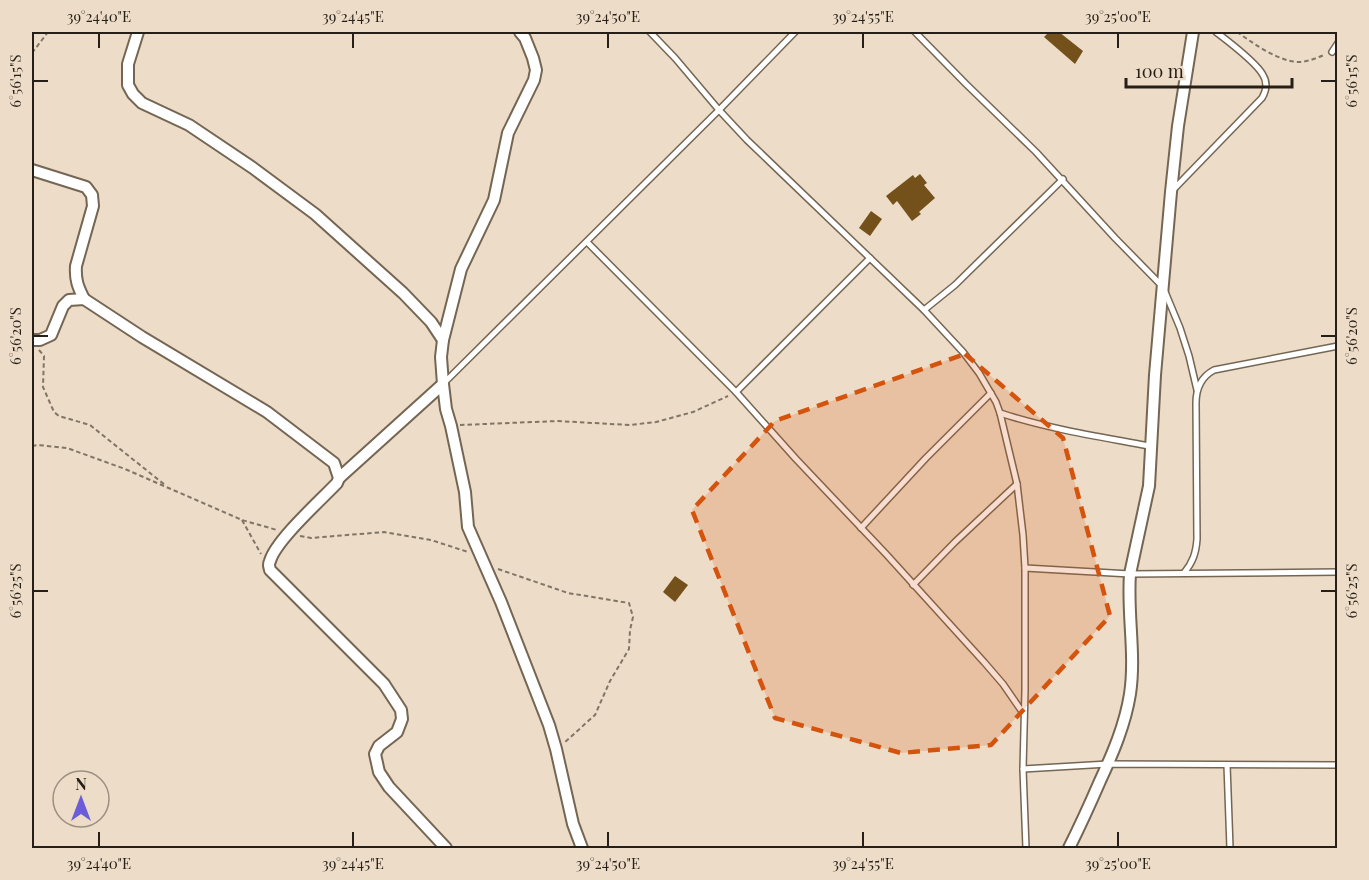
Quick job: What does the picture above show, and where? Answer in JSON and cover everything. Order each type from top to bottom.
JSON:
[{"type":"street","points":[[138,32],[128,64],[128,85],[133,94],[142,103],[189,125],[253,168],[315,214],[403,293],[431,322],[443,340]]},
{"type":"street","points":[[520,32],[533,58],[536,70],[534,80],[508,133],[494,200],[462,268],[443,340],[441,357],[443,384],[446,409],[465,492],[468,527],[501,602],[549,725],[573,824],[582,849]]},
{"type":"street","points":[[1069,849],[1108,764],[1125,720],[1130,693],[1132,646],[1130,574],[1149,486],[1155,375],[1171,192],[1178,126],[1193,32]]},
{"type":"street","points":[[32,170],[86,187],[92,195],[93,206],[75,276],[84,299],[142,337],[267,412],[329,458],[334,463],[339,478]]},
{"type":"street","points":[[33,343],[51,335],[63,306],[69,300],[84,299]]},
{"type":"street","points":[[443,384],[339,478],[337,483],[288,534],[273,553],[269,563],[270,570],[384,684],[401,710],[402,719],[397,732],[379,746],[375,754],[379,772],[389,787],[446,849]]},
{"type":"lane","points":[[650,32],[719,110],[773,165],[924,310],[963,352],[991,393],[1000,413],[1017,484],[1023,535],[1023,769],[1026,849]]},
{"type":"lane","points":[[443,384],[795,32]]},
{"type":"lane","points":[[915,32],[1063,179],[1115,238],[1163,287],[1180,328],[1197,390],[1197,539],[1192,563],[1184,573]]},
{"type":"lane","points":[[1171,192],[1266,92],[1263,75],[1216,32]]},
{"type":"lane","points":[[1332,52],[1338,43]]},
{"type":"lane","points":[[924,310],[955,285],[1063,179]]},
{"type":"lane","points":[[587,242],[736,392],[984,662],[1024,714]]},
{"type":"lane","points":[[736,392],[870,258]]},
{"type":"lane","points":[[1197,390],[1203,378],[1214,370],[1338,346]]},
{"type":"lane","points":[[861,528],[991,393]]},
{"type":"lane","points":[[1000,413],[1030,423],[1152,446]]},
{"type":"lane","points":[[914,585],[955,542],[1017,484]]},
{"type":"lane","points":[[1024,568],[1130,574],[1338,572]]},
{"type":"lane","points":[[1023,769],[1108,764],[1338,765]]},
{"type":"lane","points":[[1227,765],[1230,849]]},
{"type":"path","points":[[32,53],[48,32]]},
{"type":"path","points":[[1237,32],[1264,50],[1290,61],[1300,62],[1332,52]]},
{"type":"path","points":[[33,343],[44,356],[42,387],[54,412],[59,416],[90,425],[168,488]]},
{"type":"path","points":[[451,426],[558,421],[630,425],[656,422],[693,412],[736,392]]},
{"type":"path","points":[[32,446],[68,448],[125,469],[242,520],[288,534],[311,538],[384,532],[431,540],[465,550],[483,563],[568,593],[629,603],[633,617],[629,649],[610,681],[595,715],[556,748]]},
{"type":"path","points":[[242,520],[262,557],[269,563]]},
{"type":"highlighted area","points":[[965,354],[1063,438],[1110,616],[991,745],[901,753],[775,718],[692,510],[775,421]]},
{"type":"building","points":[[1049,32],[1059,32],[1083,51],[1075,64],[1044,37]]},
{"type":"building","points":[[920,174],[927,183],[924,185],[935,198],[912,221],[897,201],[893,205],[886,196],[913,175],[915,178]]},
{"type":"building","points":[[871,211],[882,219],[870,236],[859,228]]},
{"type":"building","points":[[675,576],[688,585],[675,602],[663,592]]}]
